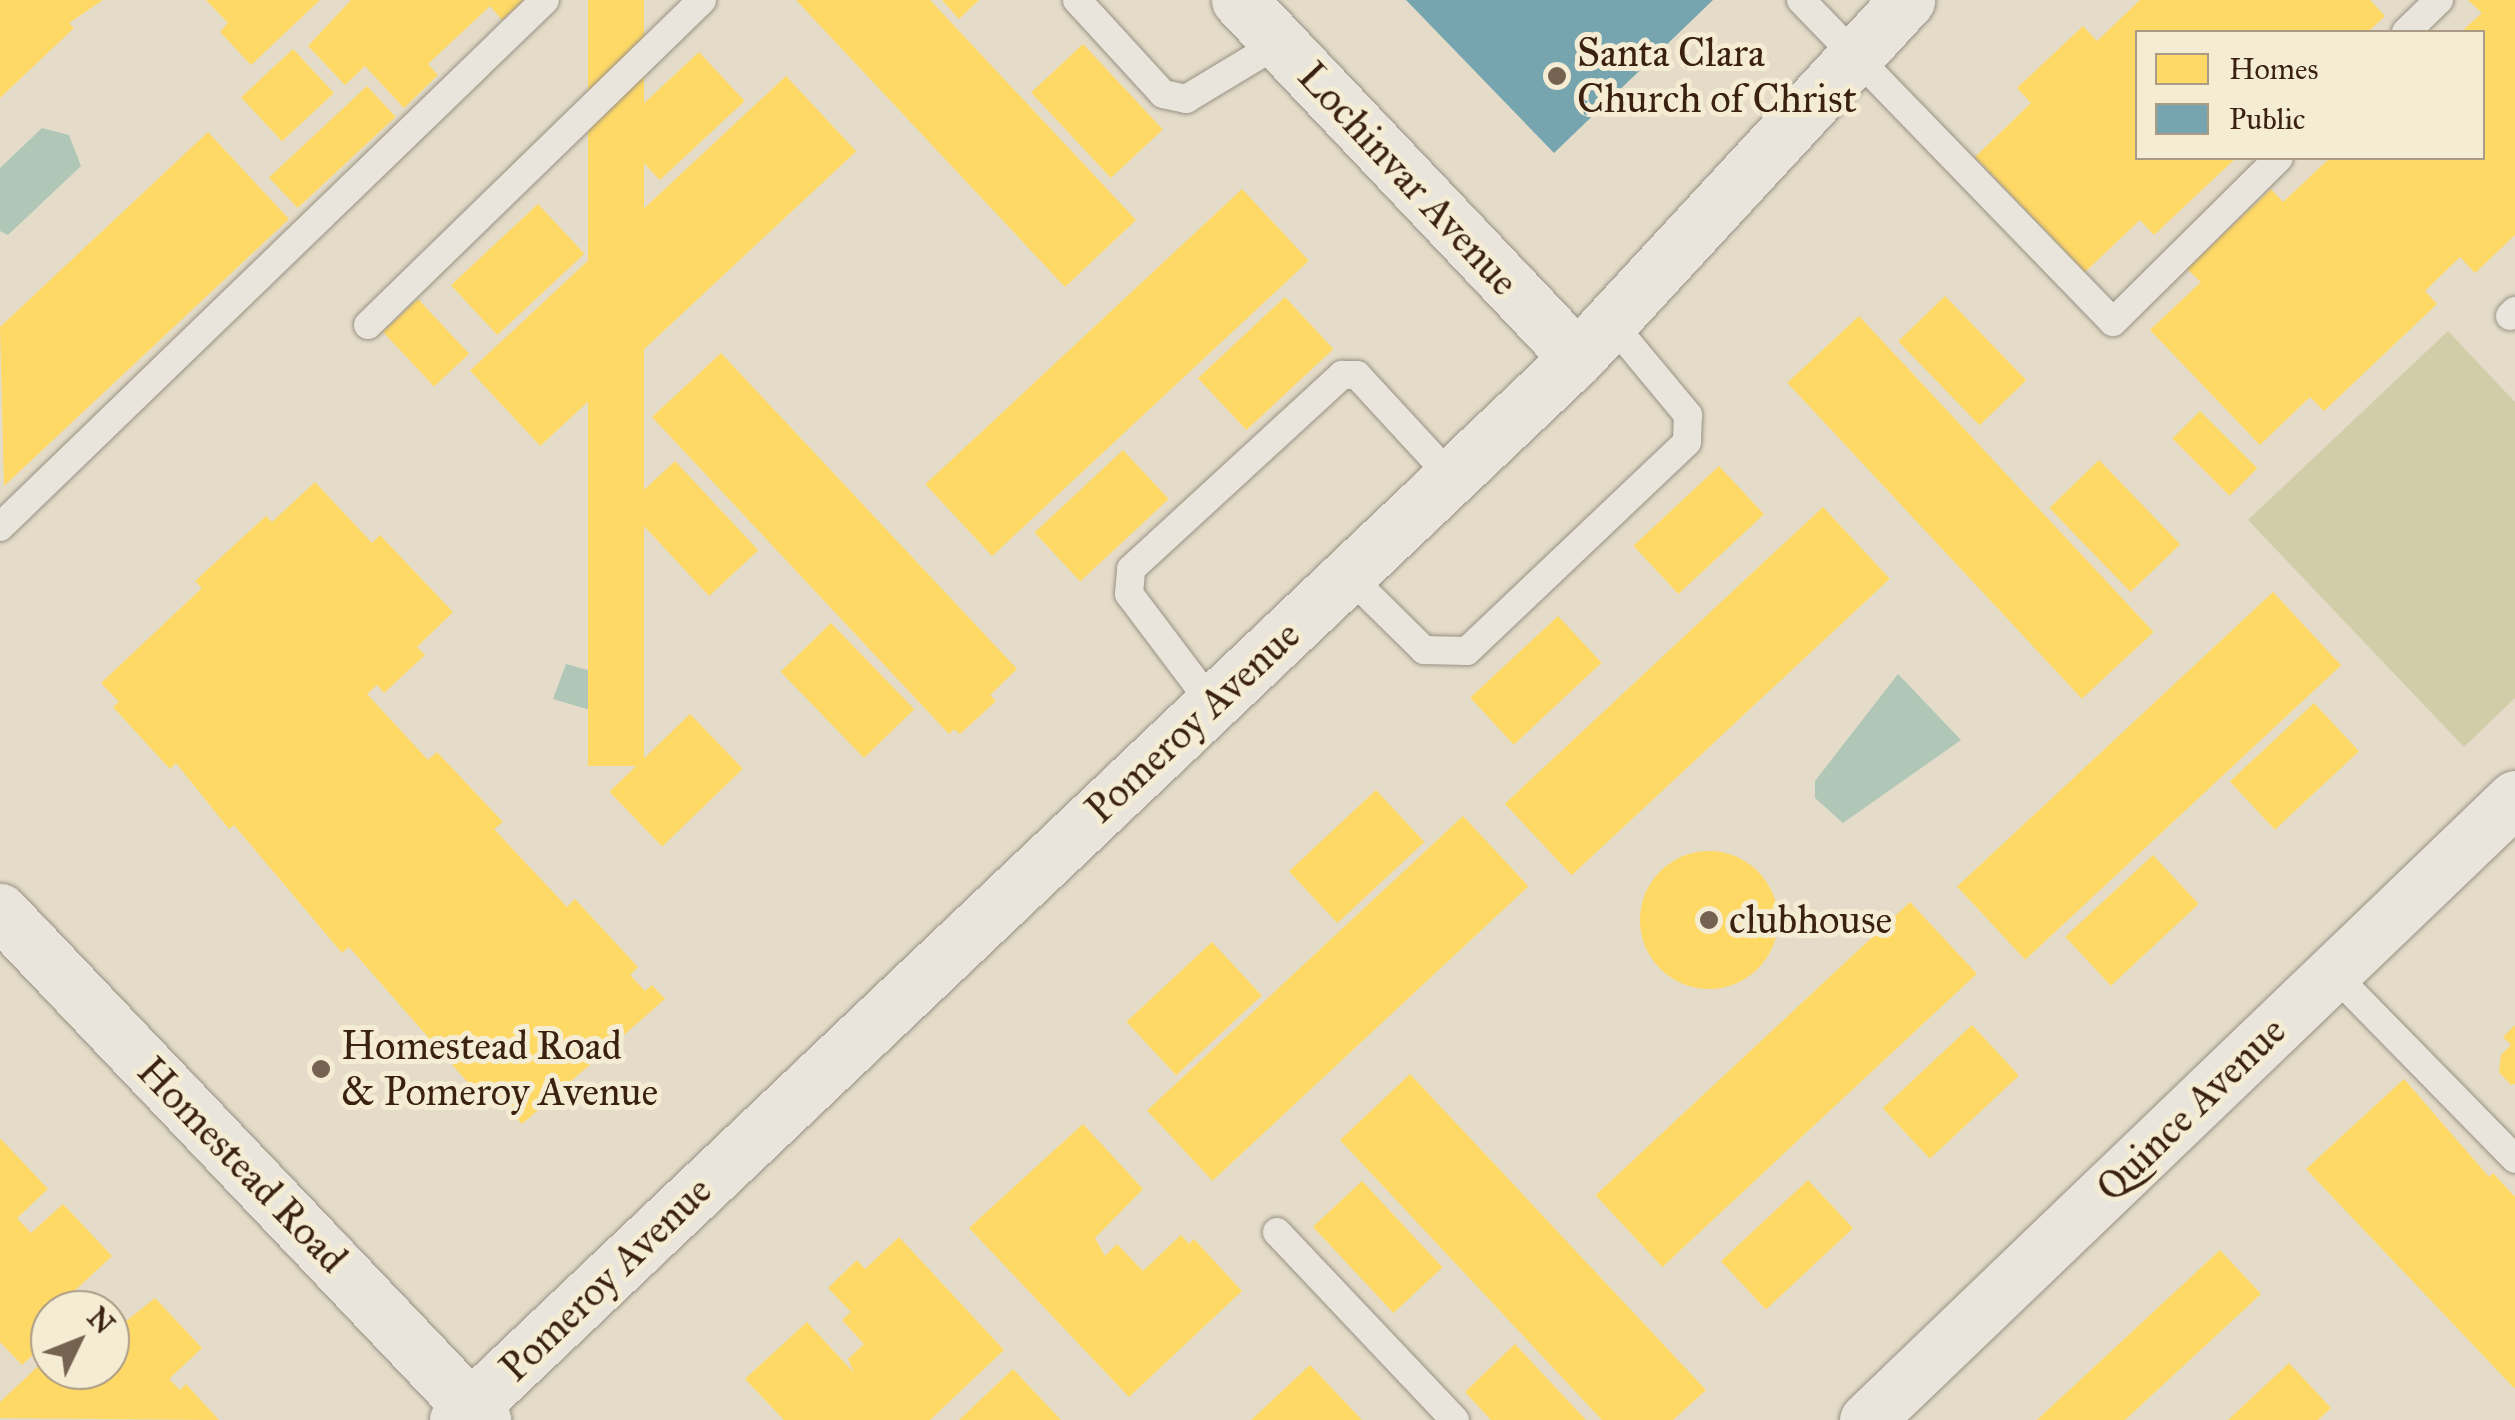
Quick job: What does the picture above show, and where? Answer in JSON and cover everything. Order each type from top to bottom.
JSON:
[{"type":"street","name":"Lochinvar Avenue","points":[[1238,0],[1594,339]]},
{"type":"street","name":"Pomeroy Avenue","points":[[470,1416],[1594,339],[1907,0]]},
{"type":"street","name":"Quince Avenue","points":[[1867,1420],[2515,798]]},
{"type":"street","name":"Homestead Road","points":[[0,911],[470,1416]]},
{"type":"lane","points":[[0,528],[545,0]]},
{"type":"lane","points":[[368,324],[702,0]]},
{"type":"lane","points":[[1077,0],[1163,94],[1186,99],[1279,43]]},
{"type":"lane","points":[[1800,0],[2113,322],[2277,160]]},
{"type":"lane","points":[[2408,30],[2439,0]]},
{"type":"lane","points":[[1348,576],[1424,650],[1468,652],[1688,442],[1688,414],[1594,339]]},
{"type":"lane","points":[[1212,704],[1129,594],[1131,569],[1342,375],[1356,374],[1451,477]]},
{"type":"lane","points":[[2333,973],[2515,1159]]},
{"type":"lane","points":[[1277,1232],[1455,1420]]},
{"type":"shaded area","points":[[42,128],[69,135],[81,166],[8,235],[0,231],[0,168]]},
{"type":"shaded area","points":[[2448,331],[2515,402],[2515,698],[2464,747],[2248,520]]},
{"type":"shaded area","points":[[566,664],[620,679],[644,704],[640,737],[604,736],[590,710],[553,699]]},
{"type":"shaded area","points":[[1898,674],[1961,740],[1843,823],[1815,798],[1815,781]]},
{"type":"building: Homes","points":[[0,0],[103,0],[69,23],[74,28],[0,98]]},
{"type":"building: Homes","points":[[206,0],[320,0],[251,65],[220,32],[228,23]]},
{"type":"building: Homes","points":[[351,0],[524,0],[502,20],[490,6],[428,64],[438,75],[404,108],[365,66],[345,85],[308,46]]},
{"type":"building: Homes","points":[[588,0],[644,0],[644,766],[588,766]]},
{"type":"building: Homes","points":[[796,0],[930,0],[1136,220],[1065,287]]},
{"type":"building: Homes","points":[[942,0],[979,0],[959,19]]},
{"type":"building: Homes","points":[[2140,0],[2370,0],[2385,16],[2370,30],[2135,30],[2135,160],[2234,160],[2154,235],[2140,220],[2085,272],[1975,157],[2031,103],[2017,88],[2083,26],[2097,41]]},
{"type":"building: Homes","points":[[2468,0],[2515,0],[2515,235],[2475,273],[2460,257],[2425,291],[2437,304],[2324,411],[2310,397],[2260,445],[2150,330],[2201,282],[2187,269],[2271,189],[2283,202],[2328,160],[2485,160],[2485,30],[2463,30],[2482,13]]},
{"type":"building: Homes","points":[[1083,44],[1163,130],[1111,178],[1031,92]]},
{"type":"building: Homes","points":[[293,49],[334,93],[282,141],[241,97]]},
{"type":"building: Homes","points":[[699,52],[745,101],[660,180],[614,131]]},
{"type":"building: Homes","points":[[786,76],[856,151],[540,446],[470,371]]},
{"type":"building: Homes","points":[[367,86],[396,117],[298,208],[269,177]]},
{"type":"building: Homes","points":[[208,132],[289,219],[4,486],[0,327]]},
{"type":"building: Homes","points":[[1242,189],[1309,261],[992,556],[925,484]]},
{"type":"building: Homes","points":[[538,204],[584,254],[497,335],[451,285]]},
{"type":"building: Homes","points":[[1945,296],[2026,380],[1980,425],[1898,341]]},
{"type":"building: Homes","points":[[1285,297],[1333,349],[1246,430],[1198,378]]},
{"type":"building: Homes","points":[[418,299],[469,354],[434,387],[383,332]]},
{"type":"building: Homes","points":[[1859,316],[2154,632],[2082,699],[1787,383]]},
{"type":"building: Homes","points":[[721,353],[1017,669],[990,695],[996,701],[960,734],[954,729],[949,734],[652,417]]},
{"type":"building: Homes","points":[[2200,411],[2257,468],[2230,496],[2172,439]]},
{"type":"building: Homes","points":[[1123,450],[1169,499],[1080,582],[1035,533]]},
{"type":"building: Homes","points":[[2099,460],[2180,544],[2131,592],[2049,508]]},
{"type":"building: Homes","points":[[675,461],[758,550],[709,596],[626,507]]},
{"type":"building: Homes","points":[[1719,466],[1764,514],[1678,594],[1633,546]]},
{"type":"building: Homes","points":[[315,482],[372,543],[380,535],[453,612],[417,647],[425,655],[384,693],[377,685],[367,694],[428,760],[437,752],[503,822],[494,829],[567,907],[575,899],[638,967],[630,975],[645,991],[652,985],[665,999],[522,1124],[493,1093],[484,1101],[349,947],[342,953],[234,825],[229,829],[176,763],[170,769],[113,707],[119,702],[101,683],[202,588],[195,581],[266,516],[272,522]]},
{"type":"building: Homes","points":[[1823,507],[1890,579],[1572,875],[1505,804]]},
{"type":"building: Homes","points":[[2273,592],[2341,665],[2025,960],[1957,887]]},
{"type":"building: Homes","points":[[1558,616],[1602,663],[1514,745],[1470,698]]},
{"type":"building: Homes","points":[[831,623],[914,709],[864,758],[781,672]]},
{"type":"building: Homes","points":[[2314,703],[2359,751],[2275,830],[2230,781]]},
{"type":"building: Homes","points":[[690,714],[743,769],[662,846],[609,792]]},
{"type":"building: Homes","points":[[1376,790],[1424,842],[1337,923],[1289,871]]},
{"type":"building: Homes","points":[[1463,816],[1528,886],[1213,1181],[1147,1111]]},
{"type":"building: Homes","name":"clubhouse","points":[[1709,851],[1735,857],[1758,871],[1772,894],[1778,920],[1772,946],[1758,969],[1735,983],[1709,989],[1683,983],[1660,969],[1646,946],[1640,920],[1646,894],[1660,871],[1683,857]]},
{"type":"building: Homes","points":[[2153,855],[2199,904],[2111,986],[2065,937]]},
{"type":"building: Homes","points":[[1910,902],[1977,974],[1662,1267],[1596,1195]]},
{"type":"building: Homes","points":[[1212,942],[1262,995],[1176,1075],[1126,1022]]},
{"type":"building: Homes","points":[[1972,1025],[2019,1075],[1930,1159],[1883,1108]]},
{"type":"building: Homes","points":[[2515,1025],[2515,1084],[2511,1085],[2499,1072],[2501,1055],[2511,1045],[2503,1037]]},
{"type":"building: Homes","points":[[1410,1074],[1706,1390],[1673,1420],[1602,1420],[1340,1140]]},
{"type":"building: Homes","points":[[2404,1079],[2489,1177],[2493,1173],[2515,1197],[2515,1389],[2306,1169]]},
{"type":"building: Homes","points":[[1083,1124],[1143,1189],[1095,1238],[1105,1256],[1117,1244],[1143,1271],[1181,1235],[1189,1244],[1194,1239],[1242,1291],[1129,1397],[969,1228]]},
{"type":"building: Homes","points":[[0,1138],[48,1189],[17,1218],[31,1233],[63,1204],[112,1256],[76,1290],[30,1290],[30,1358],[22,1365],[0,1342]]},
{"type":"building: Homes","points":[[1808,1180],[1853,1228],[1766,1309],[1721,1261]]},
{"type":"building: Homes","points":[[1362,1181],[1442,1267],[1393,1313],[1313,1227]]},
{"type":"building: Homes","points":[[899,1237],[1004,1350],[930,1420],[784,1420],[745,1379],[807,1322],[854,1373],[848,1359],[864,1344],[842,1320],[851,1312],[828,1288],[857,1260],[865,1269]]},
{"type":"building: Homes","points":[[2220,1250],[2261,1294],[2125,1420],[2037,1420]]},
{"type":"building: Homes","points":[[155,1298],[202,1348],[169,1379],[180,1390],[186,1384],[219,1420],[0,1418],[0,1402],[30,1374],[30,1390],[130,1390],[130,1318]]},
{"type":"building: Homes","points":[[1515,1344],[1586,1420],[1491,1420],[1465,1392]]},
{"type":"building: Homes","points":[[2289,1363],[2331,1408],[2318,1420],[2228,1420]]},
{"type":"building: Homes","points":[[1310,1365],[1362,1420],[1251,1420]]},
{"type":"building: Homes","points":[[1013,1369],[1061,1420],[959,1420]]},
{"type":"building: Public","name":"Santa Clara Church of Christ","points":[[1406,0],[1713,0],[1554,153]]},
{"type":"place","name":"Santa Clara Church of Christ","points":[[1557,76]]},
{"type":"place","name":"clubhouse","points":[[1709,920]]},
{"type":"place","name":"Homestead Road & Pomeroy Avenue","points":[[321,1069]]}]
